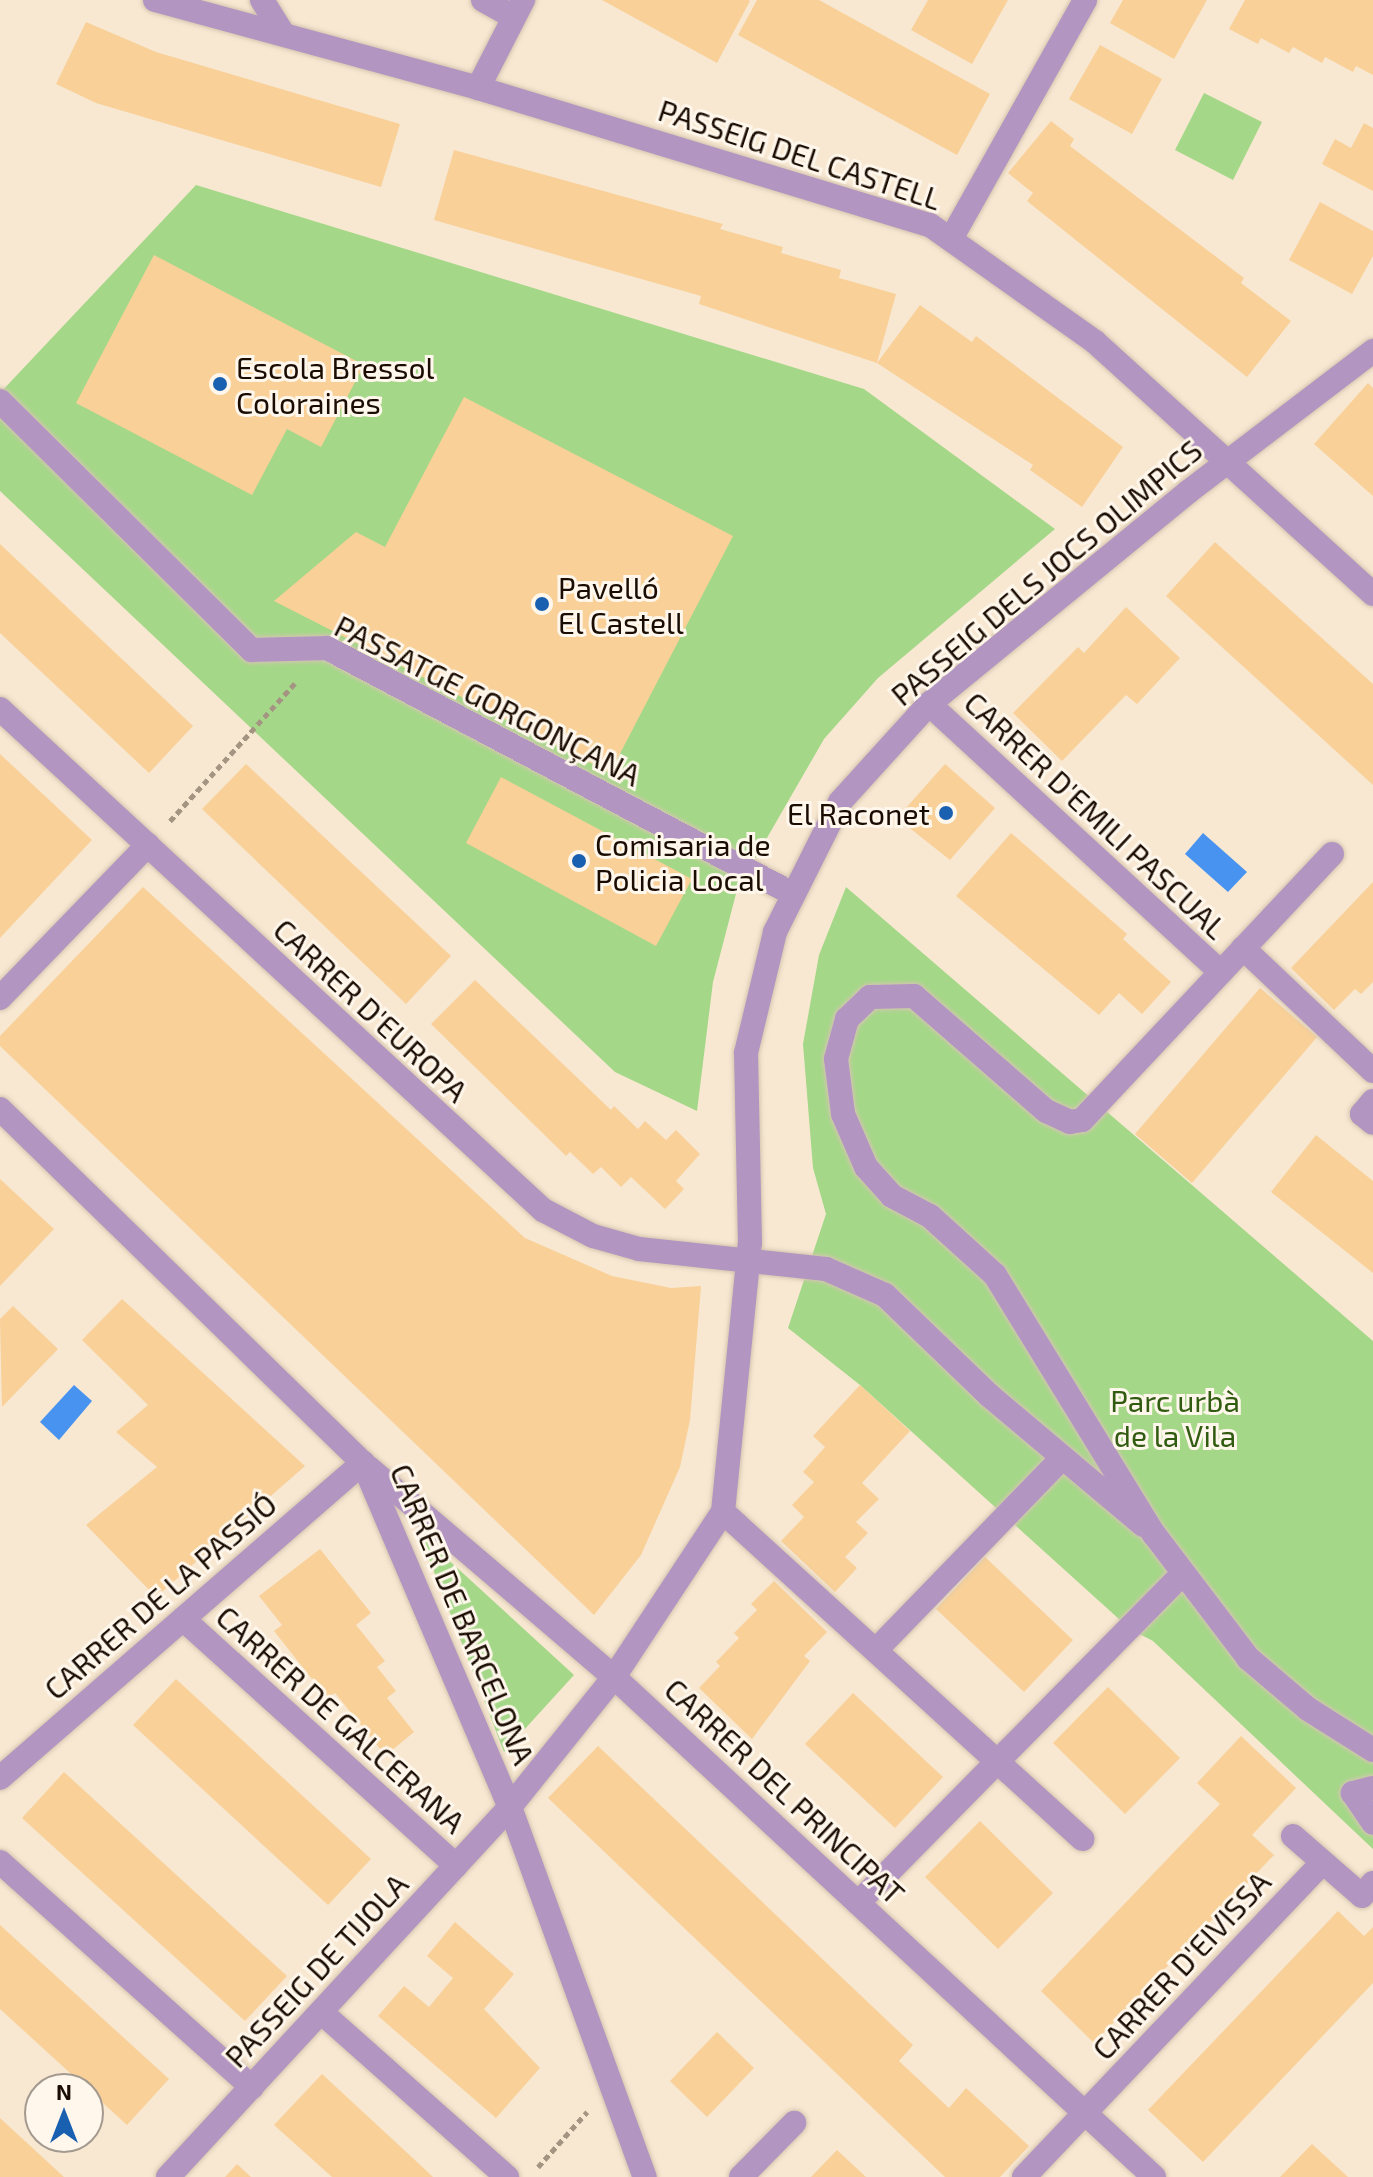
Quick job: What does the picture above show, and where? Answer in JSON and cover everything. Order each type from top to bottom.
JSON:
[{"type":"street","name":"PASSEIG DEL CASTELL","points":[[155,0],[281,31],[901,214],[951,239],[1095,342],[1373,594]]},
{"type":"street","points":[[262,0],[281,31]]},
{"type":"street","points":[[478,88],[519,8],[483,0]]},
{"type":"street","points":[[951,239],[1085,0]]},
{"type":"street","name":"PASSEIG DELS JOCS OLIMPICS","points":[[510,1807],[614,1677],[723,1512],[748,1259],[746,1053],[775,932],[791,893],[840,802],[929,704],[1227,462],[1373,351]]},
{"type":"street","name":"PASSATGE GORGONÇANA","points":[[0,401],[252,650],[327,648],[791,893]]},
{"type":"street","name":"CARRER D'EMILI PASCUAL","points":[[929,704],[1220,972]]},
{"type":"street","name":"CARRER D'EUROPA","points":[[0,709],[543,1210],[593,1236],[639,1249],[826,1269],[885,1295],[1062,1458],[1154,1534]]},
{"type":"street","points":[[0,998],[148,845]]},
{"type":"street","points":[[1332,854],[1082,1120],[1070,1122],[1046,1111],[914,996],[870,997],[847,1019],[836,1059],[843,1114],[866,1167],[892,1196],[968,1246],[995,1275],[1154,1534],[1248,1658],[1308,1709],[1373,1750]]},
{"type":"street","points":[[1243,948],[1373,1071]]},
{"type":"street","name":"CARRER DE BARCELONA","points":[[0,1109],[363,1463],[510,1807],[645,2177]]},
{"type":"street","points":[[877,1649],[1062,1458]]},
{"type":"street","name":"CARRER DE LA PASSIÓ","points":[[0,1778],[363,1463]]},
{"type":"street","name":"CARRER DEL PRINCIPAT","points":[[363,1463],[614,1677],[1154,2177]]},
{"type":"street","points":[[723,1512],[877,1649],[1082,1839]]},
{"type":"street","points":[[858,1903],[1183,1573]]},
{"type":"street","name":"CARRER DE GALCERANA","points":[[183,1619],[456,1866]]},
{"type":"street","points":[[1373,1788],[1353,1793],[1373,1823]]},
{"type":"street","name":"PASSEIG DE TIJOLA","points":[[168,2177],[510,1807]]},
{"type":"street","points":[[1293,1836],[1323,1862],[1368,1889]]},
{"type":"street","points":[[0,1862],[252,2087]]},
{"type":"street","name":"CARRER D'EIVISSA","points":[[1024,2177],[1323,1862]]},
{"type":"street","points":[[321,2012],[507,2177]]},
{"type":"street","points":[[741,2177],[794,2123]]},
{"type":"path","points":[[148,845],[327,648]]},
{"type":"path","points":[[530,2177],[611,2086]]},
{"type":"green space","points":[[1204,93],[1262,122],[1233,180],[1175,150]]},
{"type":"green space","name":"Pavelló El Castell","points":[[196,185],[864,389],[1055,529],[878,678],[824,739],[737,890],[713,982],[697,1111],[615,1072],[0,491],[0,393]]},
{"type":"green space","name":"Parc urbà de la Vila","points":[[846,887],[1373,1341],[1373,1849],[1153,1641],[1130,1629],[860,1385],[788,1328],[826,1214],[813,1168],[803,1044],[819,955]]},
{"type":"green space","points":[[419,1533],[574,1675],[504,1752]]},
{"type":"water","points":[[1203,833],[1247,872],[1228,892],[1185,854]]},
{"type":"water","points":[[74,1385],[92,1401],[59,1440],[40,1422]]},
{"type":"building","points":[[602,0],[748,0],[750,1],[717,63]]},
{"type":"building","points":[[757,0],[819,0],[990,94],[957,155],[738,35]]},
{"type":"building","points":[[928,0],[1008,0],[972,64],[911,30]]},
{"type":"building","points":[[1123,0],[1207,0],[1174,59],[1110,23]]},
{"type":"building","points":[[1245,0],[1373,0],[1373,75],[1356,66],[1353,72],[1325,57],[1322,63],[1293,47],[1289,53],[1261,38],[1258,44],[1229,29]]},
{"type":"building","points":[[86,22],[156,52],[400,124],[381,187],[96,103],[56,84]]},
{"type":"building","points":[[1100,45],[1162,79],[1132,134],[1069,99]]},
{"type":"building","points":[[1051,121],[1074,139],[1070,146],[1244,278],[1241,283],[1291,321],[1247,377],[1027,201],[1033,193],[1008,173]]},
{"type":"building","points":[[1364,123],[1373,128],[1373,191],[1322,164],[1335,139],[1351,148]]},
{"type":"building","points":[[454,150],[723,224],[720,229],[783,247],[781,253],[841,270],[839,278],[896,294],[877,363],[699,304],[701,296],[434,220]]},
{"type":"building","points":[[1320,202],[1373,231],[1373,256],[1352,294],[1289,260]]},
{"type":"building","name":"Escola Bressol Coloraines","points":[[154,255],[364,365],[321,447],[287,429],[252,495],[76,403]]},
{"type":"building","points":[[920,305],[972,342],[976,336],[1123,447],[1082,507],[1030,470],[1033,465],[877,363]]},
{"type":"building","points":[[1368,383],[1373,388],[1373,496],[1314,444]]},
{"type":"building","points":[[464,397],[733,536],[610,773],[274,601],[356,532],[385,547]]},
{"type":"building","points":[[1215,542],[1373,684],[1373,785],[1166,596]]},
{"type":"building","points":[[0,544],[193,726],[149,773],[0,633]]},
{"type":"building","points":[[1126,607],[1180,658],[1137,704],[1126,695],[1062,761],[1013,713],[1078,647],[1084,653]]},
{"type":"building","points":[[0,754],[92,840],[0,938]]},
{"type":"building","points":[[246,764],[451,956],[406,1004],[202,809]]},
{"type":"building","name":"El Raconet","points":[[945,764],[995,808],[950,860],[897,818]]},
{"type":"building","name":"Comisaria de Policia Local","points":[[501,777],[692,879],[656,946],[466,843]]},
{"type":"building","points":[[1011,833],[1127,934],[1123,939],[1171,982],[1142,1014],[1119,993],[1099,1015],[956,896]]},
{"type":"building","points":[[1373,882],[1373,982],[1361,994],[1355,989],[1334,1010],[1291,968]]},
{"type":"building","points":[[143,887],[525,1238],[612,1276],[671,1288],[701,1286],[690,1420],[680,1467],[641,1555],[594,1615],[0,1046],[0,1036]]},
{"type":"building","points":[[475,980],[611,1110],[614,1106],[638,1129],[645,1121],[666,1140],[676,1130],[700,1154],[676,1181],[684,1189],[665,1209],[631,1177],[621,1187],[601,1167],[593,1174],[570,1152],[566,1156],[431,1024]]},
{"type":"building","points":[[1260,988],[1317,1037],[1192,1183],[1135,1134]]},
{"type":"building","points":[[1316,1135],[1373,1181],[1373,1273],[1271,1192]]},
{"type":"building","points":[[0,1179],[54,1229],[0,1286]]},
{"type":"building","points":[[122,1299],[305,1466],[156,1597],[86,1525],[157,1467],[116,1432],[148,1405],[82,1340]]},
{"type":"building","points":[[13,1306],[58,1349],[2,1407],[0,1319]]},
{"type":"building","points":[[860,1385],[910,1431],[862,1483],[879,1499],[856,1522],[868,1533],[845,1557],[857,1568],[835,1592],[781,1541],[804,1517],[792,1505],[814,1482],[803,1472],[825,1447],[813,1436]]},
{"type":"building","points":[[320,1549],[371,1613],[356,1625],[385,1661],[377,1667],[396,1691],[387,1698],[414,1732],[391,1751],[387,1745],[381,1750],[335,1693],[327,1698],[274,1631],[282,1625],[259,1596]]},
{"type":"building","points":[[985,1557],[1073,1640],[1024,1692],[936,1609]]},
{"type":"building","points":[[774,1581],[827,1632],[804,1656],[810,1661],[752,1739],[699,1688],[720,1666],[716,1662],[739,1638],[734,1633],[757,1610],[751,1604]]},
{"type":"building","points":[[176,1679],[371,1859],[328,1905],[133,1725]]},
{"type":"building","points":[[1108,1687],[1180,1758],[1125,1814],[1053,1743]]},
{"type":"building","points":[[853,1693],[943,1777],[895,1828],[805,1744]]},
{"type":"building","points":[[1241,1736],[1296,1788],[1252,1835],[1274,1855],[1094,2043],[1041,1991],[1220,1804],[1197,1783]]},
{"type":"building","points":[[598,1746],[913,2045],[899,2061],[949,2108],[966,2088],[1029,2146],[1000,2177],[945,2177],[548,1798]]},
{"type":"building","points":[[64,1772],[287,1976],[245,2021],[22,1818]]},
{"type":"building","points":[[980,1821],[1053,1893],[998,1949],[925,1877]]},
{"type":"building","points":[[1338,1911],[1364,1936],[1373,1927],[1373,1983],[1203,2162],[1148,2110]]},
{"type":"building","points":[[455,1922],[514,1974],[484,2009],[540,2068],[496,2118],[378,2016],[404,1986],[429,2007],[453,1978],[427,1956]]},
{"type":"building","points":[[0,1925],[169,2079],[127,2125],[104,2104],[104,2073],[70,2073],[0,2009]]},
{"type":"building","points":[[717,2032],[754,2068],[707,2117],[670,2081]]},
{"type":"building","points":[[322,2074],[433,2177],[332,2177],[274,2125]]},
{"type":"building","points":[[0,2118],[24,2140],[24,2153],[38,2153],[64,2177],[0,2177]]},
{"type":"building","points":[[1312,2144],[1348,2177],[1280,2177]]},
{"type":"building","points":[[837,2150],[866,2177],[811,2177]]},
{"type":"building","points":[[237,2164],[251,2177],[225,2177]]},
{"type":"place","name":"Escola Bressol Coloraines","points":[[220,384]]},
{"type":"place","name":"Pavelló El Castell","points":[[542,604]]},
{"type":"place","name":"El Raconet","points":[[946,813]]},
{"type":"place","name":"Comisaria de Policia Local","points":[[579,861]]}]
